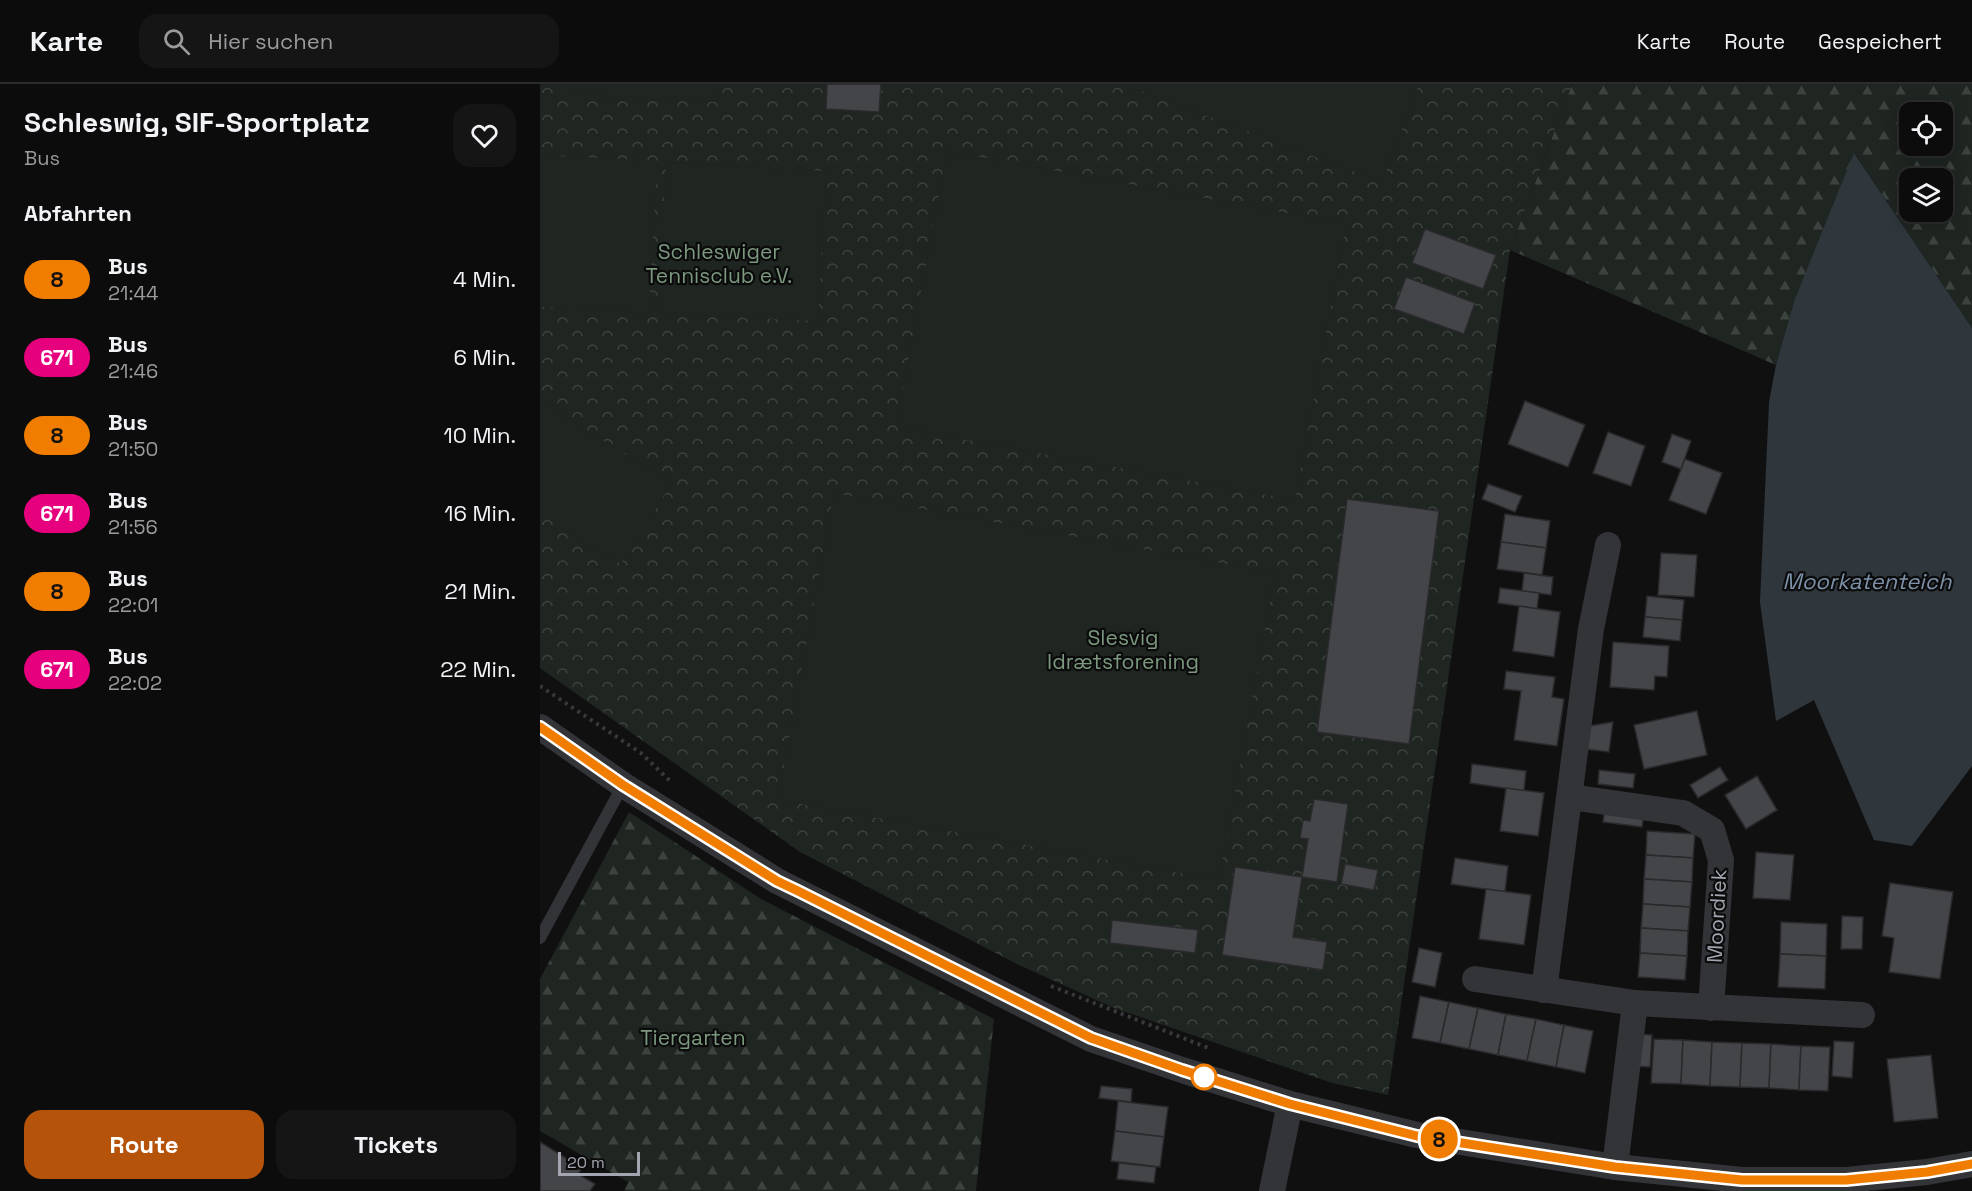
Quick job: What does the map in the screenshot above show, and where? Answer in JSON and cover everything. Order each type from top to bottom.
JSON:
[{"type":"street","points":[[1544,990],[1591,629],[1608,545]]},
{"type":"street","points":[[540,728],[623,785],[777,881],[1091,1038],[1290,1104],[1417,1136],[1615,1167],[1742,1180],[1846,1180],[1927,1172],[1972,1164]]},
{"type":"street","name":"Moordiek","points":[[1570,797],[1683,813],[1712,830],[1721,860],[1711,1008]]},
{"type":"street","points":[[1475,979],[1635,1003],[1862,1015]]},
{"type":"street","points":[[1615,1167],[1635,1003]]},
{"type":"street","points":[[1272,1191],[1290,1104]]},
{"type":"lane","points":[[540,938],[623,785]]},
{"type":"path","points":[[540,686],[641,753],[677,787]]},
{"type":"path","points":[[1044,983],[1214,1050]]},
{"type":"green space","name":"Slesvig Idrætsforening","points":[[540,84],[1572,84],[1510,250],[1388,1095],[1332,1083],[1114,1008],[1019,965],[800,852],[540,668]]},
{"type":"green space","points":[[566,84],[717,84],[716,102],[566,94]]},
{"type":"green space","points":[[1122,84],[1419,84],[1382,182]]},
{"type":"green space","points":[[1572,84],[1972,84],[1972,328],[1901,222],[1953,222],[1953,168],[1899,168],[1899,219],[1855,154],[1794,301],[1776,365],[1510,250]]},
{"type":"green space","points":[[947,151],[1346,224],[1295,500],[896,427]]},
{"type":"green space","points":[[540,155],[657,161],[649,313],[540,307]]},
{"type":"green space","name":"Schleswiger Tennisclub e.V.","points":[[666,162],[826,171],[818,321],[658,313]]},
{"type":"green space","points":[[540,401],[672,483],[621,564],[540,514]]},
{"type":"green space","points":[[834,493],[1275,573],[1219,880],[778,800]]},
{"type":"green space","name":"Tiergarten","points":[[629,812],[761,899],[994,1019],[976,1191],[624,1191],[628,1182],[540,1131],[540,979]]},
{"type":"water","name":"Moorkatenteich","points":[[1854,153],[1972,328],[1972,766],[1912,846],[1874,840],[1814,700],[1776,721],[1760,602],[1769,402],[1776,365],[1794,301]]},
{"type":"building","points":[[827,84],[881,84],[879,112],[826,109]]},
{"type":"building","points":[[1425,229],[1496,255],[1483,289],[1412,263]]},
{"type":"building","points":[[1406,277],[1475,303],[1464,334],[1394,309]]},
{"type":"building","points":[[1525,401],[1585,425],[1568,467],[1508,444]]},
{"type":"building","points":[[1608,432],[1645,446],[1631,486],[1593,473]]},
{"type":"building","points":[[1672,434],[1691,441],[1681,469],[1662,462]]},
{"type":"building","points":[[1685,459],[1722,473],[1706,514],[1669,500]]},
{"type":"building","points":[[1488,484],[1522,496],[1515,512],[1482,499]]},
{"type":"building","points":[[1347,499],[1439,511],[1409,744],[1317,732]]},
{"type":"building","points":[[1505,514],[1550,521],[1546,548],[1501,542]]},
{"type":"building","points":[[1501,542],[1546,548],[1542,575],[1497,569]]},
{"type":"building","points":[[1661,553],[1697,555],[1694,597],[1658,595]]},
{"type":"building","points":[[1524,573],[1553,577],[1551,595],[1522,591]]},
{"type":"building","points":[[1500,588],[1539,593],[1537,609],[1498,603]]},
{"type":"building","points":[[1647,596],[1684,600],[1682,620],[1645,617]]},
{"type":"building","points":[[1519,606],[1560,612],[1554,657],[1513,651]]},
{"type":"building","points":[[1645,617],[1682,620],[1680,641],[1643,637]]},
{"type":"building","points":[[1613,642],[1669,646],[1667,677],[1655,676],[1654,690],[1610,687]]},
{"type":"building","points":[[1506,671],[1555,677],[1552,697],[1564,699],[1557,746],[1514,740],[1521,691],[1504,689]]},
{"type":"building","points":[[1697,711],[1707,755],[1644,769],[1634,725]]},
{"type":"building","points":[[1613,722],[1609,752],[1585,749],[1589,726]]},
{"type":"building","points":[[1472,764],[1526,771],[1524,791],[1470,783]]},
{"type":"building","points":[[1720,767],[1728,780],[1698,798],[1690,785]]},
{"type":"building","points":[[1599,770],[1635,774],[1633,788],[1598,784]]},
{"type":"building","points":[[1757,776],[1777,810],[1746,829],[1725,795]]},
{"type":"building","points":[[1506,788],[1544,793],[1538,836],[1500,831]]},
{"type":"building","points":[[1314,799],[1348,804],[1337,882],[1302,877],[1308,839],[1300,838],[1303,820],[1310,821]]},
{"type":"building","points":[[1605,809],[1644,814],[1642,827],[1603,822]]},
{"type":"building","points":[[1647,831],[1695,834],[1693,858],[1646,855]]},
{"type":"building","points":[[1756,852],[1794,855],[1790,900],[1753,898]]},
{"type":"building","points":[[1646,855],[1693,858],[1692,882],[1644,879]]},
{"type":"building","points":[[1455,858],[1508,866],[1505,892],[1451,884]]},
{"type":"building","points":[[1345,864],[1378,870],[1374,890],[1341,884]]},
{"type":"building","points":[[1235,867],[1302,877],[1293,937],[1327,942],[1323,970],[1222,955]]},
{"type":"building","points":[[1644,879],[1692,882],[1690,907],[1643,904]]},
{"type":"building","points":[[1890,883],[1953,892],[1940,979],[1889,972],[1894,938],[1882,936]]},
{"type":"building","points":[[1486,889],[1531,895],[1524,945],[1479,939]]},
{"type":"building","points":[[1643,904],[1690,907],[1688,931],[1641,928]]},
{"type":"building","points":[[1842,916],[1863,917],[1862,949],[1841,949]]},
{"type":"building","points":[[1112,920],[1198,930],[1195,953],[1110,943]]},
{"type":"building","points":[[1781,922],[1827,924],[1826,956],[1780,954]]},
{"type":"building","points":[[1641,928],[1688,931],[1687,956],[1640,953]]},
{"type":"building","points":[[1419,948],[1442,953],[1435,987],[1412,982]]},
{"type":"building","points":[[1640,953],[1687,956],[1685,980],[1638,977]]},
{"type":"building","points":[[1780,954],[1826,956],[1825,989],[1778,987]]},
{"type":"building","points":[[1420,996],[1449,1002],[1440,1043],[1412,1038]]},
{"type":"building","points":[[1449,1002],[1478,1008],[1469,1049],[1440,1043]]},
{"type":"building","points":[[1478,1008],[1506,1014],[1498,1055],[1469,1049]]},
{"type":"building","points":[[1506,1014],[1536,1019],[1527,1061],[1498,1055]]},
{"type":"building","points":[[1536,1019],[1564,1025],[1556,1067],[1527,1061]]},
{"type":"building","points":[[1564,1025],[1593,1031],[1585,1073],[1556,1067]]},
{"type":"building","points":[[1636,1034],[1652,1035],[1650,1067],[1634,1066]]},
{"type":"building","points":[[1654,1039],[1683,1040],[1681,1084],[1651,1083]]},
{"type":"building","points":[[1683,1040],[1712,1042],[1710,1086],[1681,1084]]},
{"type":"building","points":[[1834,1041],[1854,1042],[1852,1078],[1832,1076]]},
{"type":"building","points":[[1712,1042],[1742,1043],[1740,1087],[1710,1086]]},
{"type":"building","points":[[1742,1043],[1771,1044],[1769,1088],[1740,1087]]},
{"type":"building","points":[[1771,1044],[1801,1046],[1799,1090],[1769,1088]]},
{"type":"building","points":[[1801,1046],[1830,1047],[1828,1091],[1799,1090]]},
{"type":"building","points":[[1931,1055],[1938,1118],[1894,1122],[1887,1059]]},
{"type":"building","points":[[1101,1086],[1132,1089],[1131,1102],[1099,1098]]},
{"type":"building","points":[[1118,1101],[1168,1107],[1164,1137],[1115,1131]]},
{"type":"building","points":[[1115,1131],[1164,1137],[1160,1167],[1111,1161]]},
{"type":"building","points":[[540,1142],[582,1168],[578,1174],[595,1184],[590,1191],[540,1191]]},
{"type":"building","points":[[1119,1163],[1156,1167],[1154,1183],[1117,1179]]},
{"type":"bus line","name":"8","points":[[540,727],[623,785],[777,881],[1091,1038],[1290,1104],[1417,1136],[1615,1167],[1742,1180],[1846,1180],[1927,1172],[1972,1164]]}]
